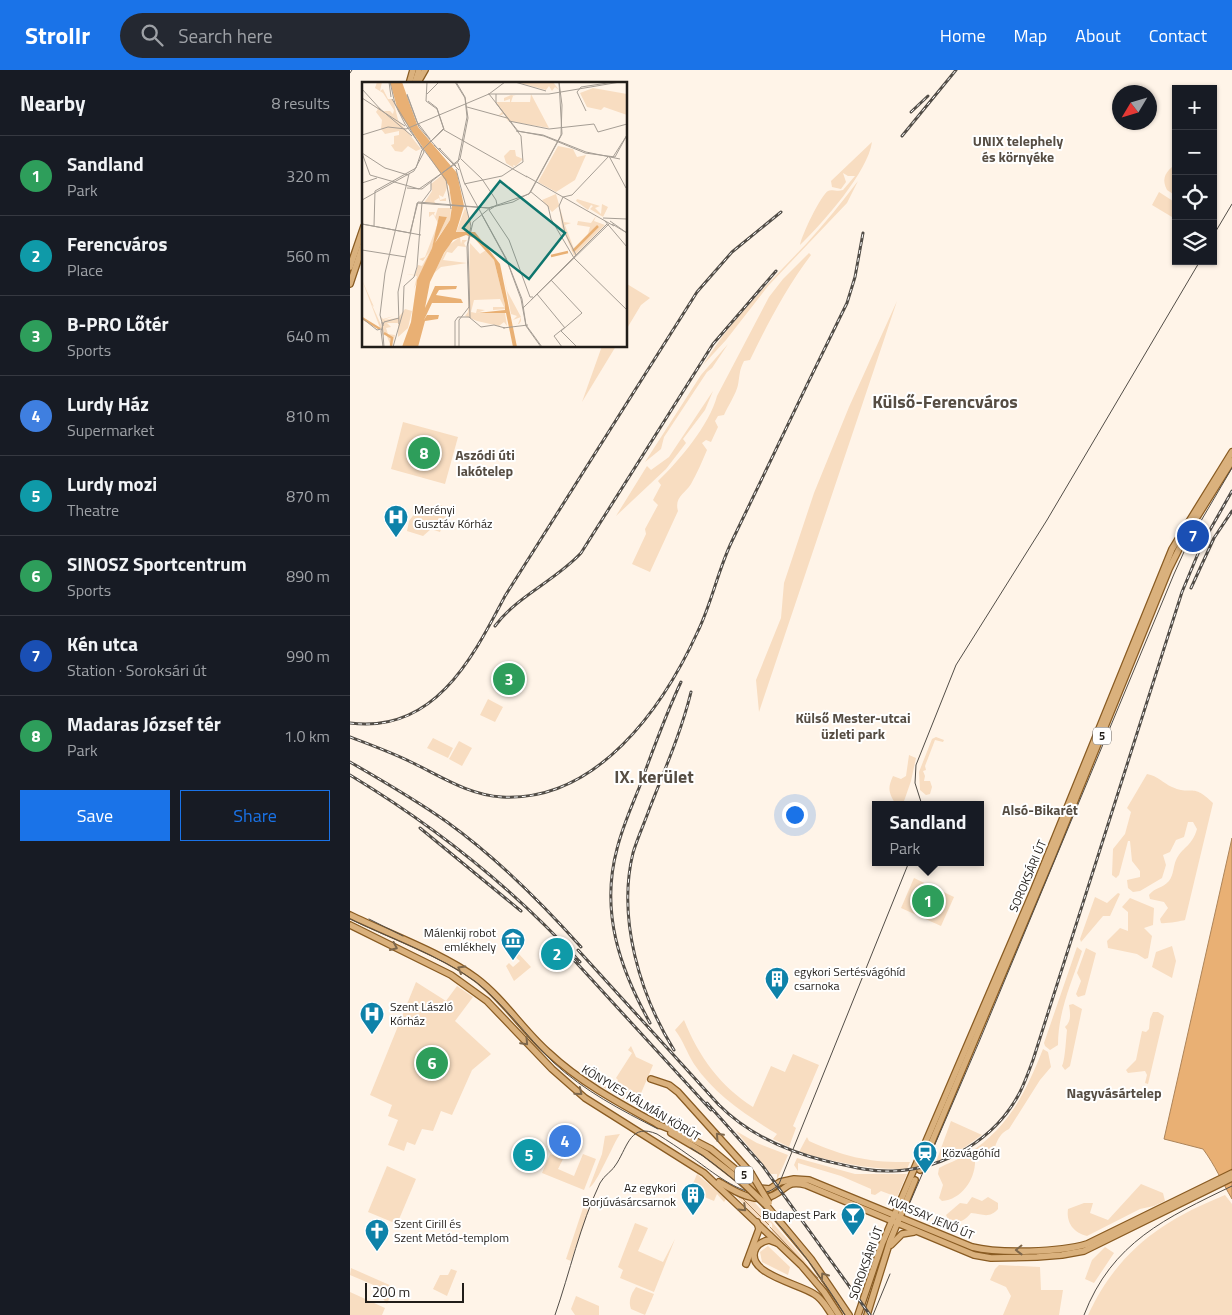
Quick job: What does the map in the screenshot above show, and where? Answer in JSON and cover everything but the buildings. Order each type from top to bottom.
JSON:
[{"type":"main road","points":[[417,82],[425,70]]},
{"type":"main road","points":[[350,267],[362,232]]},
{"type":"main road","points":[[350,284],[362,248]]},
{"type":"main road","name":"SOROKSÁRI ÚT","points":[[898,1215],[928,1132],[959,1069],[1104,720],[1161,574],[1182,529],[1232,452]]},
{"type":"main road","name":"SOROKSÁRI ÚT","points":[[858,1315],[873,1267],[898,1215],[1052,858],[1169,569],[1187,534],[1232,461]]},
{"type":"main road","points":[[1182,529],[1183,517]]},
{"type":"main road","name":"KÖNYVES KÁLMÁN KÖRÚT","points":[[350,915],[450,962],[475,978],[494,994],[534,1038],[568,1070],[593,1089],[705,1153],[767,1204]]},
{"type":"main road","name":"KÖNYVES KÁLMÁN KÖRÚT","points":[[350,925],[451,975],[487,1001],[552,1069],[585,1098],[704,1173],[756,1220],[813,1278],[835,1314]]},
{"type":"main road","points":[[651,1079],[669,1085],[683,1098],[751,1173],[767,1204],[822,1273],[850,1315],[862,1304]]},
{"type":"main road","name":"5","points":[[657,1124],[711,1149],[732,1164],[758,1188],[770,1189],[780,1185]]},
{"type":"main road","name":"5","points":[[704,1173],[735,1192],[753,1197],[770,1196],[780,1185]]},
{"type":"main road","points":[[1217,1183],[1232,1173]]},
{"type":"main road","points":[[1217,1183],[1232,1178]]},
{"type":"main road","name":"KVASSAY JENŐ ÚT","points":[[780,1185],[799,1183],[819,1186],[982,1249],[1070,1248],[1093,1241],[1217,1183]]},
{"type":"main road","name":"KVASSAY JENŐ ÚT","points":[[819,1186],[918,1232],[980,1256],[1062,1256],[1084,1250],[1217,1183]]},
{"type":"main road","points":[[744,1263],[759,1229],[756,1220]]},
{"type":"main road","name":"SOROKSÁRI ÚT","points":[[868,1313],[889,1249],[895,1221]]},
{"type":"main road","points":[[889,1249],[902,1234],[918,1232]]},
{"type":"main road","points":[[783,1247],[769,1240],[759,1244],[754,1252],[754,1259],[763,1272],[814,1293],[835,1314]]},
{"type":"shaded area","points":[[872,142],[869,154],[862,168],[843,197],[800,245],[820,200],[829,190],[843,190],[855,176],[848,176],[843,173],[846,182],[841,189],[832,187],[831,181]]},
{"type":"shaded area","points":[[1172,167],[1172,193],[1167,190],[1164,180],[1167,172]]},
{"type":"shaded area","points":[[858,181],[847,203],[768,286],[726,340],[703,365],[738,316],[814,235]]},
{"type":"shaded area","points":[[1159,192],[1172,200],[1172,217],[1152,205]]},
{"type":"shaded area","points":[[809,253],[811,255],[793,280],[750,360],[744,361],[734,396],[724,415],[718,416],[715,421],[718,427],[711,442],[706,440],[702,443],[707,450],[691,484],[679,499],[678,511],[650,572],[632,564],[646,534],[645,529],[658,505],[653,500],[661,485],[658,481],[684,453],[701,430],[769,297],[783,279]]},
{"type":"shaded area","points":[[628,285],[650,298],[641,305],[628,327]]},
{"type":"shaded area","points":[[897,301],[759,712],[756,680],[781,618],[784,583],[814,493],[849,407]]},
{"type":"shaded area","points":[[728,344],[664,437],[661,449],[645,462],[701,375]]},
{"type":"shaded area","points":[[601,348],[615,348],[582,402]]},
{"type":"shaded area","points":[[713,391],[705,410],[683,439],[686,443],[666,469],[616,516],[647,466],[651,470],[669,457]]},
{"type":"shaded area","points":[[403,422],[458,437],[445,484],[391,469]]},
{"type":"shaded area","points":[[421,505],[432,508],[441,505],[448,510],[440,532],[431,529],[423,536],[407,531],[409,521]]},
{"type":"shaded area","points":[[512,665],[521,671],[511,694],[496,686]]},
{"type":"shaded area","points":[[488,699],[503,707],[495,722],[480,715]]},
{"type":"shaded area","points":[[936,737],[944,740],[943,742],[935,740],[925,766],[926,770],[923,771],[924,781],[930,781],[932,787],[930,794],[926,795],[920,790],[919,772],[932,739]]},
{"type":"shaded area","points":[[433,738],[453,748],[448,758],[427,748]]},
{"type":"shaded area","points":[[459,741],[472,748],[462,766],[449,759]]},
{"type":"shaded area","points":[[909,755],[916,758],[911,781],[904,801],[894,801],[889,788],[893,776],[901,779],[906,776]]},
{"type":"shaded area","points":[[1147,774],[1179,789],[1201,793],[1213,803],[1185,920],[1161,923],[1160,919],[1168,908],[1164,902],[1150,899],[1149,895],[1171,879],[1177,858],[1195,835],[1197,829],[1193,822],[1188,822],[1184,837],[1176,840],[1170,852],[1163,855],[1166,865],[1162,878],[1140,891],[1133,892],[1128,888],[1127,880],[1140,877],[1140,871],[1132,861],[1130,841],[1128,841],[1119,875],[1116,878],[1112,875],[1113,849],[1125,834],[1131,812],[1127,808]]},
{"type":"shaded area","points":[[1232,838],[1232,1199],[1203,1149],[1164,1139]]},
{"type":"shaded area","points":[[914,878],[954,897],[941,926],[901,908]]},
{"type":"shaded area","points":[[1118,893],[1120,894],[1110,916],[1103,916],[1081,942],[1080,939],[1095,897],[1107,903]]},
{"type":"shaded area","points":[[1130,898],[1154,908],[1153,925],[1144,928],[1152,936],[1148,958],[1145,959],[1137,954],[1108,948],[1107,941],[1120,928],[1128,931],[1128,912],[1122,907]]},
{"type":"shaded area","points":[[1172,946],[1176,961],[1172,978],[1152,967],[1156,952]]},
{"type":"shaded area","points":[[1077,947],[1082,951],[1063,1008],[1058,1045],[1050,1050],[1044,1043]]},
{"type":"shaded area","points":[[1086,948],[1096,953],[1085,995],[1078,997],[1076,994],[1081,981],[1077,973]]},
{"type":"shaded area","points":[[518,953],[531,967],[514,981],[506,966],[509,963],[513,967],[520,961],[514,956]]},
{"type":"shaded area","points":[[416,982],[446,1001],[457,986],[473,997],[455,1021],[491,1054],[472,1070],[452,1115],[441,1111],[433,1131],[422,1129],[415,1145],[407,1142],[404,1151],[388,1145],[398,1120],[388,1116],[392,1105],[370,1095]]},
{"type":"shaded area","points":[[1073,1004],[1082,1009],[1070,1066],[1065,1070],[1062,1066],[1067,1030],[1065,1027],[1070,1019],[1069,1005]]},
{"type":"shaded area","points":[[1153,1012],[1158,1012],[1164,1016],[1148,1084],[1145,1083],[1147,1075],[1145,1071],[1128,1073],[1126,1070],[1136,1060],[1142,1031],[1146,1032],[1149,1029]]},
{"type":"shaded area","points":[[684,1020],[696,1046],[712,1070],[730,1090],[753,1107],[771,1066],[785,1072],[793,1054],[819,1065],[793,1126],[796,1128],[789,1147],[773,1139],[777,1134],[732,1104],[702,1075],[675,1030]]},
{"type":"shaded area","points":[[631,1046],[636,1057],[653,1065],[639,1098],[630,1103],[584,1076],[585,1074],[620,1095],[614,1089],[618,1080],[616,1078],[632,1053],[628,1050]]},
{"type":"shaded area","points":[[1043,1049],[1048,1052],[1051,1067],[1040,1080],[1009,1129],[1000,1136],[995,1147],[975,1160],[973,1174],[966,1187],[956,1197],[942,1201],[939,1198],[943,1185],[938,1174],[939,1168],[964,1156],[981,1144],[1005,1121],[1030,1080]]},
{"type":"shaded area","points":[[951,1121],[982,1135],[965,1147],[936,1162]]},
{"type":"shaded area","points":[[736,1131],[757,1143],[788,1155],[777,1180],[777,1174],[771,1174]]},
{"type":"shaded area","points":[[620,1134],[596,1179],[589,1188],[602,1154],[605,1136]]},
{"type":"shaded area","points":[[807,1137],[809,1141],[822,1147],[858,1158],[910,1162],[907,1169],[866,1167],[799,1152]]},
{"type":"shaded area","points":[[550,1154],[563,1159],[558,1169],[574,1176],[583,1154],[596,1159],[584,1190],[542,1173]]},
{"type":"shaded area","points":[[797,1158],[855,1174],[907,1174],[897,1197],[881,1191],[875,1195],[871,1194],[871,1189],[841,1176],[798,1163],[798,1171],[794,1165]]},
{"type":"shaded area","points":[[387,1166],[416,1179],[397,1224],[368,1212]]},
{"type":"shaded area","points":[[697,1174],[726,1199],[724,1202],[717,1194],[714,1201],[690,1191]]},
{"type":"shaded area","points":[[1141,1184],[1163,1193],[1165,1201],[1140,1209],[1087,1236],[1082,1235],[1072,1227],[1068,1219],[1068,1209],[1084,1203],[1093,1203],[1090,1213],[1108,1220]]},
{"type":"shaded area","points":[[731,1191],[750,1197],[800,1254],[817,1278],[772,1232],[772,1224],[770,1222],[767,1228]]},
{"type":"shaded area","points":[[1225,1195],[1232,1204],[1232,1315],[1088,1315],[1113,1273],[1144,1241],[1181,1216]]},
{"type":"shaded area","points":[[972,1197],[982,1201],[988,1197],[998,1203],[998,1209],[989,1215],[971,1213],[958,1222],[948,1219],[946,1215],[960,1203],[967,1204]]},
{"type":"shaded area","points":[[583,1208],[589,1210],[571,1261],[566,1259]]},
{"type":"shaded area","points":[[635,1223],[648,1228],[638,1251],[663,1262],[675,1239],[654,1292],[620,1278],[623,1270],[618,1267]]},
{"type":"shaded area","points":[[768,1246],[790,1267],[788,1275],[762,1262],[760,1252]]},
{"type":"shaded area","points":[[1105,1247],[1114,1253],[1094,1283],[1085,1279],[1092,1260]]},
{"type":"shaded area","points":[[999,1265],[1040,1267],[1041,1290],[1063,1290],[1059,1315],[1003,1315],[1011,1296],[1006,1287],[990,1280]]},
{"type":"shaded area","points":[[351,1268],[394,1287],[387,1304],[381,1296],[383,1289],[350,1275]]},
{"type":"shaded area","points":[[451,1269],[457,1271],[447,1296],[433,1289],[440,1275],[448,1275]]},
{"type":"shaded area","points":[[636,1287],[654,1294],[645,1315],[631,1309],[630,1298]]},
{"type":"shaded area","points":[[350,1292],[385,1308],[382,1315],[350,1315]]},
{"type":"shaded area","points":[[576,1296],[599,1306],[599,1315],[575,1315],[571,1309]]},
{"type":"waterway","points":[[734,1194],[742,1198],[769,1225]]},
{"type":"waterway","points":[[770,1227],[818,1278]]},
{"type":"tram line","points":[[1217,229],[1232,204]]},
{"type":"tram line","points":[[921,801],[915,783],[916,765],[956,665],[1047,520],[1198,265]]},
{"type":"tram line","points":[[908,1207],[979,1042],[1174,574],[1188,543],[1232,468]]},
{"type":"tram line","points":[[555,1315],[581,1232],[600,1183],[615,1166],[631,1138],[641,1131],[657,1134],[721,1178],[746,1191],[758,1193],[769,1191],[779,1184],[907,866]]},
{"type":"tram line","points":[[350,919],[431,956],[476,982],[487,991],[553,1062],[577,1082],[630,1115],[658,1129]]},
{"type":"tram line","points":[[369,919],[403,936]]},
{"type":"tram line","points":[[691,1148],[736,1182],[777,1222],[813,1267],[845,1315]]},
{"type":"tram line","points":[[1084,1315],[1096,1290],[1110,1269],[1144,1235],[1185,1209],[1232,1186]]},
{"type":"tram line","points":[[873,1315],[890,1274]]},
{"type":"railway","points":[[902,136],[956,70]]},
{"type":"railway","points":[[911,112],[928,96]]},
{"type":"railway","points":[[350,723],[379,723],[405,717],[427,704],[447,687],[464,667],[505,596],[697,292],[732,252],[781,212]]},
{"type":"railway","points":[[350,737],[398,756],[467,789],[490,796],[502,797],[536,794],[568,784],[597,767],[622,745],[646,719],[666,690],[698,631],[732,541],[847,303],[855,277],[863,233]]},
{"type":"railway","points":[[495,626],[514,606],[560,572],[581,553],[713,344],[776,271]]},
{"type":"railway","points":[[578,950],[719,1105],[743,1125],[782,1147],[826,1161],[876,1171],[893,1171],[912,1169],[950,1158],[983,1137],[1010,1109],[1027,1076],[1182,592],[1202,544],[1232,491]]},
{"type":"railway","points":[[1191,588],[1214,538],[1232,511]]},
{"type":"railway","points":[[650,1023],[630,982],[616,939],[612,918],[612,872],[624,826],[681,682]]},
{"type":"railway","points":[[674,1050],[651,1005],[635,955],[630,929],[629,878],[633,853],[677,737],[691,692]]},
{"type":"railway","points":[[350,762],[423,806],[483,850],[550,913],[581,947]]},
{"type":"railway","points":[[350,775],[413,816],[472,860],[528,909],[580,962]]},
{"type":"railway","points":[[420,828],[521,911]]},
{"type":"railway","points":[[573,959],[711,1110]]},
{"type":"railway","points":[[707,1103],[762,1165],[870,1315]]},
{"type":"place","name":"Madaras József tér","points":[[424,453]]},
{"type":"place","name":"Kén utca","points":[[1193,536]]},
{"type":"place","name":"Merényi Gusztáv Kórház","points":[[396,538]]},
{"type":"place","name":"B-PRO Lőtér","points":[[509,679]]},
{"type":"place","name":"Sandland","points":[[928,901]]},
{"type":"place","name":"Ferencváros","points":[[557,954]]},
{"type":"place","name":"Málenkij robot emlékhely","points":[[513,961]]},
{"type":"place","name":"egykori Sertésvágóhíd csarnoka","points":[[777,1000]]},
{"type":"place","name":"Szent László Kórház","points":[[372,1035]]},
{"type":"place","name":"SINOSZ Sportcentrum","points":[[432,1063]]},
{"type":"place","name":"Lurdy Ház","points":[[565,1141]]},
{"type":"place","name":"Lurdy mozi","points":[[529,1155]]},
{"type":"place","name":"Közvágóhíd","points":[[925,1174]]},
{"type":"place","name":"Az egykori Borjúvásárcsarnok","points":[[693,1216]]},
{"type":"place","name":"Budapest Park","points":[[853,1236]]},
{"type":"place","name":"Szent Cirill és Szent Metód-templom","points":[[377,1252]]},
{"type":"district","name":"UNIX telephely és környéke","points":[[1018,149]]},
{"type":"district","name":"Külső-Ferencváros","points":[[945,402]]},
{"type":"district","name":"Aszódi úti lakótelep","points":[[485,464]]},
{"type":"district","name":"Külső Mester-utcai üzleti park","points":[[853,726]]},
{"type":"district","name":"IX. kerület","points":[[654,777]]},
{"type":"district","name":"Alsó-Bikarét","points":[[1040,810]]},
{"type":"district","name":"Nagyvásártelep","points":[[1114,1093]]}]
